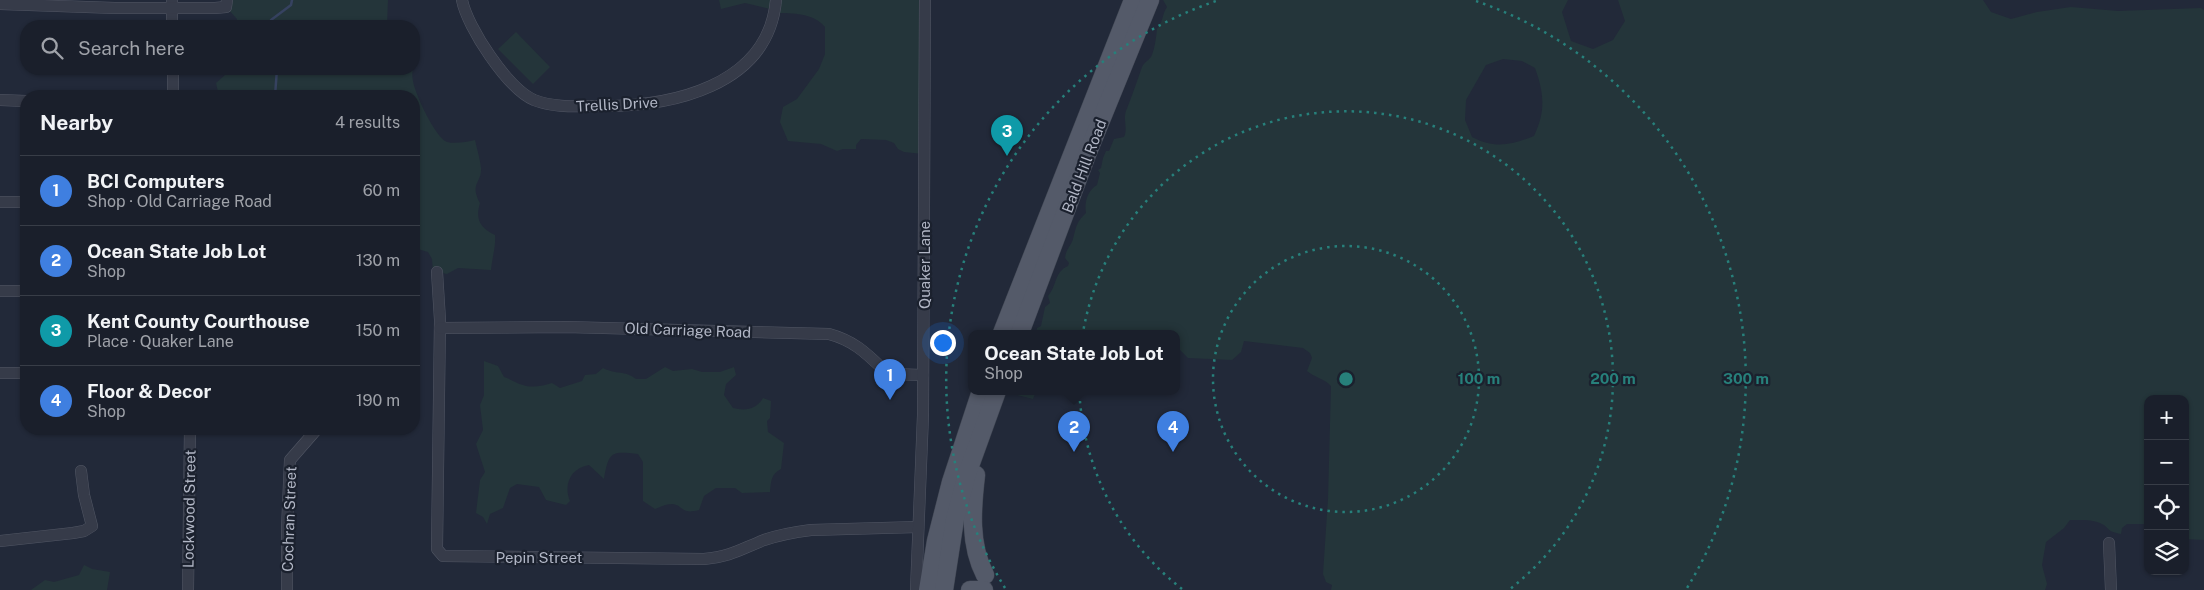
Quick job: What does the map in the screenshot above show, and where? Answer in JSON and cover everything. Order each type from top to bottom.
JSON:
[{"type":"main road","points":[[1110,59],[1123,0]]},
{"type":"main road","points":[[1003,330],[1133,0]]},
{"type":"main road","name":"Bald Hill Road","points":[[1021,330],[1088,152],[1150,0]]},
{"type":"main road","points":[[928,590],[936,542],[952,482],[980,395]]},
{"type":"main road","points":[[944,590],[950,547],[967,474],[995,395]]},
{"type":"main road","points":[[970,590],[984,582],[972,533],[973,500],[980,435]]},
{"type":"street","name":"Trellis Drive","points":[[462,0],[468,18],[485,46],[516,88],[524,94],[533,99],[556,105],[614,106],[676,100],[702,90],[724,78],[750,59],[765,40],[771,28],[776,0]]},
{"type":"street","name":"Quaker Lane","points":[[916,590],[922,466],[925,0]]},
{"type":"street","points":[[0,4],[226,3]]},
{"type":"street","points":[[172,4],[172,20]]},
{"type":"street","points":[[173,75],[173,90]]},
{"type":"street","points":[[0,100],[20,101]]},
{"type":"street","points":[[0,202],[20,202]]},
{"type":"street","name":"Pepin Street","points":[[436,272],[440,328],[437,384],[437,548],[443,556],[704,559],[726,557],[764,540],[794,532],[918,527]]},
{"type":"street","points":[[0,291],[20,291]]},
{"type":"street","name":"Old Carriage Road","points":[[440,328],[566,327],[829,334],[842,337],[859,346],[886,372],[891,374],[923,375]]},
{"type":"street","points":[[0,373],[20,373]]},
{"type":"street","name":"Lockwood Street","points":[[188,590],[190,435]]},
{"type":"street","name":"Cochran Street","points":[[287,590],[286,529],[290,460],[312,435]]},
{"type":"street","points":[[0,540],[73,533],[84,531],[92,526],[84,495],[81,471]]},
{"type":"street","points":[[2109,543],[2111,590]]},
{"type":"shaded area","points":[[227,0],[388,0],[387,20],[237,20],[227,8]]},
{"type":"shaded area","points":[[719,0],[926,0],[923,154],[904,152],[898,149],[894,143],[886,140],[861,139],[856,145],[856,149],[837,151],[821,144],[788,141],[780,122],[783,107],[797,99],[819,69],[825,54],[825,27],[809,16],[776,13],[774,10],[745,3],[721,9]]},
{"type":"shaded area","points":[[1163,0],[1568,0],[1562,12],[1571,41],[1593,49],[1613,40],[1625,21],[1618,0],[1983,0],[1991,12],[2011,19],[2037,12],[2071,7],[2118,11],[2201,8],[2204,10],[2204,540],[2189,539],[2189,395],[2144,395],[2144,524],[2127,524],[2122,528],[2121,534],[2110,531],[2097,522],[2070,520],[2064,528],[2046,542],[2042,565],[2047,584],[2045,590],[1331,590],[1332,585],[1326,582],[1323,574],[1328,499],[1331,386],[1307,371],[1312,358],[1310,353],[1303,348],[1244,341],[1241,352],[1232,360],[1188,358],[1180,350],[1180,330],[1037,330],[1041,326],[1045,307],[1050,303],[1048,296],[1058,275],[1068,266],[1069,263],[1065,258],[1066,252],[1077,225],[1086,213],[1087,197],[1097,185],[1100,173],[1098,170],[1101,168],[1106,151],[1109,151],[1114,139],[1124,137],[1126,131],[1126,111],[1142,67],[1152,55],[1157,29],[1167,7]],"holes":[[[1503,59],[1522,61],[1535,68],[1540,86],[1542,110],[1534,136],[1518,142],[1503,144],[1488,143],[1472,137],[1465,120],[1466,100],[1486,65]]]},
{"type":"shaded area","points":[[516,32],[550,67],[533,84],[498,49]]},
{"type":"shaded area","points":[[225,75],[412,75],[416,90],[218,90],[216,83]]},
{"type":"shaded area","points":[[420,102],[431,124],[447,142],[475,140],[481,168],[476,187],[480,203],[478,214],[482,226],[495,235],[491,270],[458,268],[447,274],[433,271],[432,259],[428,252],[420,250]]},
{"type":"shaded area","points":[[484,361],[498,366],[504,377],[526,386],[541,386],[552,383],[560,388],[582,381],[585,375],[596,374],[603,368],[628,374],[636,379],[646,379],[665,367],[673,371],[692,369],[702,372],[720,372],[734,367],[736,375],[726,384],[724,395],[733,408],[737,409],[754,407],[763,398],[771,401],[770,418],[767,421],[768,432],[784,443],[781,469],[773,476],[770,492],[742,493],[735,488],[716,488],[704,496],[699,510],[685,511],[672,504],[655,509],[643,501],[643,462],[638,454],[617,453],[610,458],[604,479],[589,465],[577,469],[573,473],[567,489],[570,501],[566,505],[546,500],[539,487],[517,484],[510,488],[503,508],[490,514],[487,524],[483,517],[476,513],[480,480],[485,472],[476,444],[483,430],[480,405],[484,395]]},
{"type":"shaded area","points":[[1017,395],[1034,395],[1033,399]]},
{"type":"shaded area","points":[[84,565],[92,569],[110,572],[107,590],[31,590],[45,580],[54,582],[79,575]]},
{"type":"waterway","points":[[271,20],[291,5],[292,0]]},
{"type":"waterway","points":[[275,90],[277,75]]},
{"type":"place","name":"Kent County Courthouse","points":[[1007,156]]},
{"type":"place","name":"BCI Computers","points":[[890,400]]},
{"type":"place","name":"Ocean State Job Lot","points":[[1074,452]]},
{"type":"place","name":"Floor & Decor","points":[[1173,452]]}]
